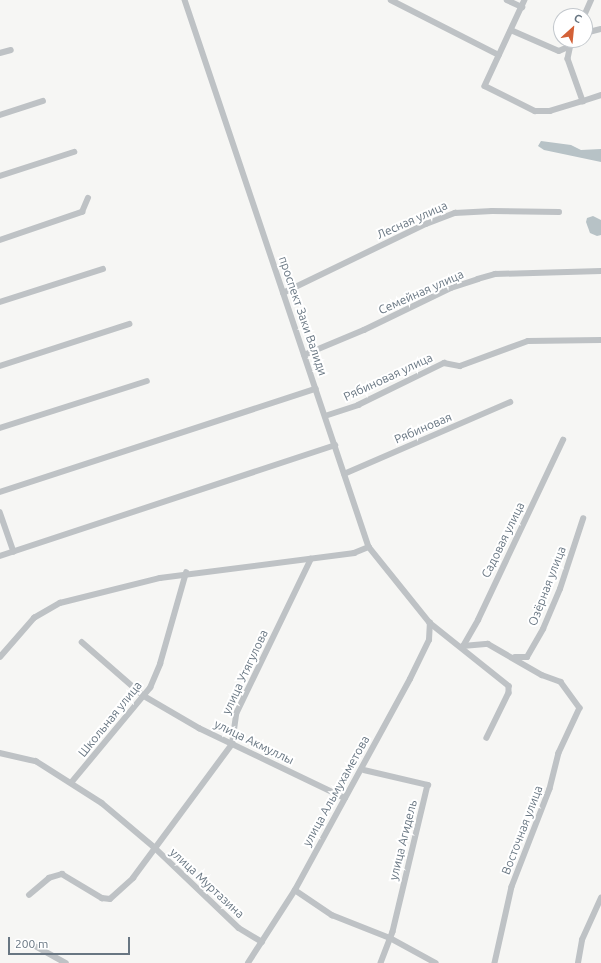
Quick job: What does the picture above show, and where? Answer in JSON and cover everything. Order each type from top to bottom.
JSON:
[{"type":"street","name":"проспект Заки Валиди","points":[[185,0],[369,547],[430,623],[509,686],[509,693],[487,738]]},
{"type":"street","points":[[391,0],[499,55]]},
{"type":"street","points":[[507,0],[522,7]]},
{"type":"street","points":[[525,0],[485,86],[535,111],[550,112],[601,94]]},
{"type":"street","points":[[511,30],[559,51],[569,48],[568,59],[583,101]]},
{"type":"street","points":[[0,53],[11,50]]},
{"type":"street","points":[[0,115],[43,101]]},
{"type":"street","points":[[0,176],[74,152]]},
{"type":"street","points":[[0,240],[82,212],[88,198]]},
{"type":"street","name":"Лесная улица","points":[[283,293],[426,224],[455,213],[492,210],[559,212]]},
{"type":"street","points":[[0,302],[103,269]]},
{"type":"street","name":"Семейная улица","points":[[304,354],[364,330],[451,288],[495,274],[601,271]]},
{"type":"street","points":[[0,366],[129,324]]},
{"type":"street","name":"Рябиновая улица","points":[[325,416],[358,406],[444,363],[460,366],[528,341],[601,340]]},
{"type":"street","points":[[0,428],[147,380]]},
{"type":"street","points":[[0,492],[316,389]]},
{"type":"street","name":"Рябиновая","points":[[344,474],[510,402]]},
{"type":"street","name":"Садовая улица","points":[[462,647],[563,440]]},
{"type":"street","points":[[0,556],[335,445]]},
{"type":"street","points":[[0,512],[14,552]]},
{"type":"street","name":"Озёрная улица","points":[[512,657],[527,658],[553,606],[583,519]]},
{"type":"street","points":[[0,657],[25,627],[47,609],[160,578],[186,573],[354,553],[369,547]]},
{"type":"street","name":"улица Утягулова","points":[[154,847],[232,744],[236,714],[311,559]]},
{"type":"street","name":"Школьная улица","points":[[71,783],[150,688],[160,664],[186,573]]},
{"type":"street","name":"улица Альмухаметова","points":[[248,963],[295,890],[425,649],[431,633],[430,623]]},
{"type":"street","name":"улица Акмуллы","points":[[82,642],[144,696],[232,744],[345,798]]},
{"type":"street","points":[[462,647],[488,644],[512,657]]},
{"type":"street","name":"Восточная улица","points":[[495,963],[512,887],[550,789],[559,753],[580,708],[565,685],[542,675],[512,657]]},
{"type":"street","points":[[0,753],[36,761],[102,803],[154,847]]},
{"type":"street","name":"улица Агидель","points":[[364,770],[428,786],[390,938],[381,963]]},
{"type":"street","name":"улица Муртазина","points":[[29,895],[49,878],[62,874],[102,898],[110,899],[133,878],[154,847],[179,874],[239,928],[262,942]]},
{"type":"street","points":[[295,890],[332,915],[390,938],[436,963]]},
{"type":"street","points":[[578,963],[582,940],[601,898]]},
{"type":"street","points":[[38,947],[66,963]]},
{"type":"shaded area","points":[[541,141],[571,145],[581,150],[601,149],[601,162],[544,150],[538,146]]},
{"type":"shaded area","points":[[593,216],[601,220],[601,235],[597,236],[590,233],[586,222],[587,218]]}]
